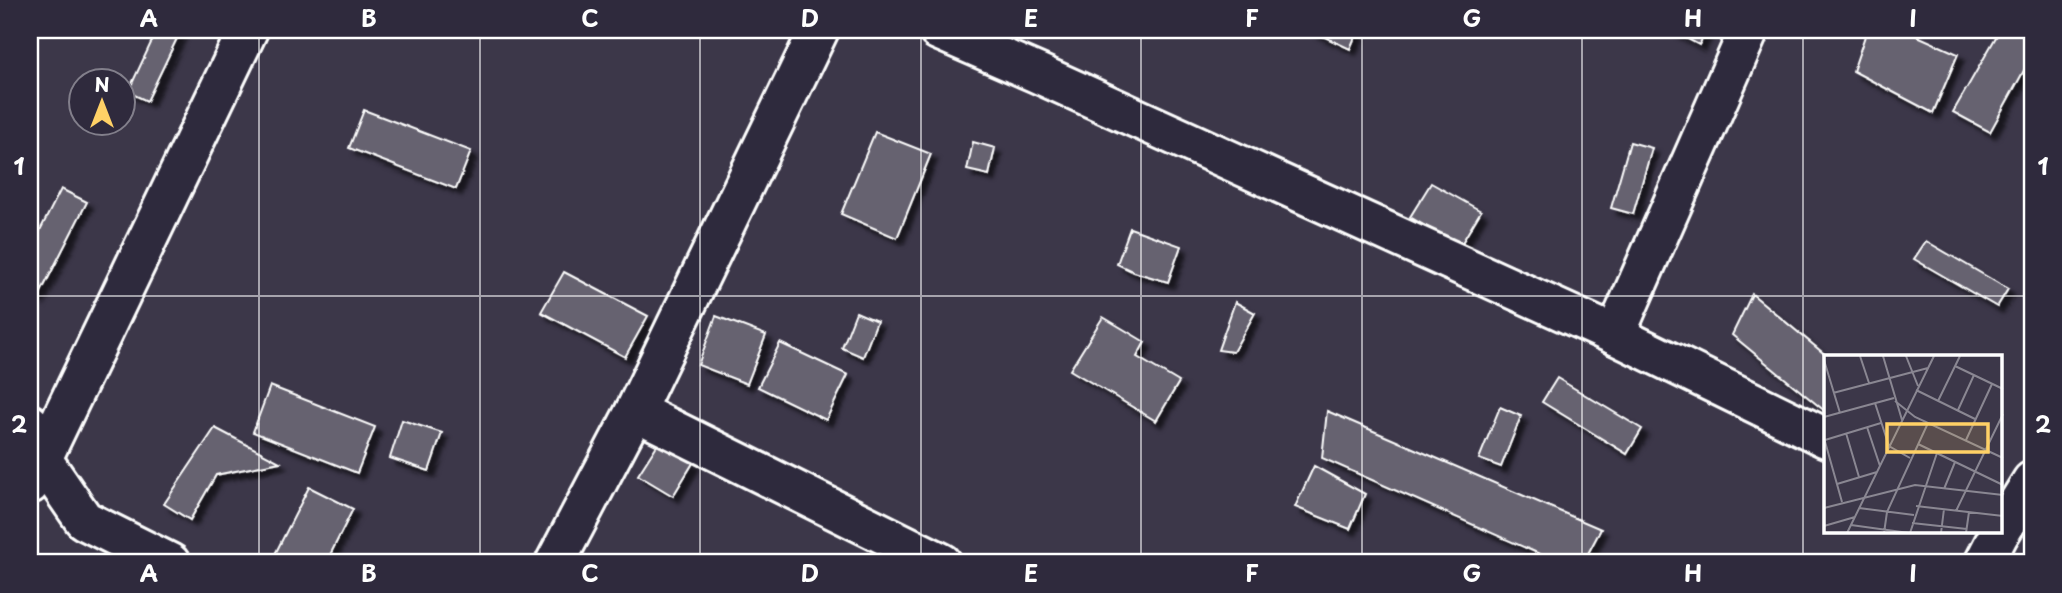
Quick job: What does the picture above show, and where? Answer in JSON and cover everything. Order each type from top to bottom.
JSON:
[{"type":"street","points":[[170,563],[84,520],[34,456],[248,30]]},
{"type":"street","points":[[555,563],[635,411],[819,30]]},
{"type":"street","points":[[938,30],[1615,335],[1824,437]]},
{"type":"street","points":[[1615,335],[1749,30]]},
{"type":"street","points":[[635,411],[942,563]]},
{"type":"street","points":[[1984,563],[2008,527],[2032,481]]},
{"type":"building","points":[[157,30],[181,30],[147,101],[136,96],[136,75]]},
{"type":"building","points":[[1310,30],[1358,30],[1350,49]]},
{"type":"building","points":[[1671,30],[1707,30],[1699,45]]},
{"type":"building","points":[[1867,30],[1904,30],[1958,54],[1933,113],[1853,71]]},
{"type":"building","points":[[2000,30],[2032,30],[2032,56],[1990,132],[1953,112]]},
{"type":"building","points":[[364,110],[471,151],[456,189],[349,148]]},
{"type":"building","points":[[875,132],[931,154],[897,238],[841,214]]},
{"type":"building","points":[[973,142],[995,148],[989,175],[967,170]]},
{"type":"building","points":[[1630,142],[1652,148],[1633,214],[1611,208]]},
{"type":"building","points":[[1431,183],[1481,211],[1460,246],[1410,217]]},
{"type":"building","points":[[61,189],[87,202],[38,298],[30,293],[30,250]]},
{"type":"building","points":[[1130,228],[1181,246],[1168,282],[1117,264]]},
{"type":"building","points":[[1926,241],[2008,289],[1997,307],[1914,259]]},
{"type":"building","points":[[564,272],[648,316],[625,357],[541,312]]},
{"type":"building","points":[[1752,294],[1826,355],[1824,410],[1732,335]]},
{"type":"building","points":[[1235,302],[1255,313],[1233,352],[1218,350]]},
{"type":"building","points":[[856,312],[877,321],[863,357],[842,348]]},
{"type":"building","points":[[716,316],[766,335],[747,384],[698,365]]},
{"type":"building","points":[[1103,317],[1145,342],[1137,357],[1179,382],[1156,421],[1070,370]]},
{"type":"building","points":[[780,343],[848,375],[826,420],[758,387]]},
{"type":"building","points":[[1557,378],[1642,429],[1627,454],[1542,402]]},
{"type":"building","points":[[270,386],[375,427],[357,473],[253,432]]},
{"type":"building","points":[[1500,407],[1521,416],[1501,467],[1479,459]]},
{"type":"building","points":[[1327,411],[1601,529],[1583,563],[1560,563],[1322,458]]},
{"type":"building","points":[[402,420],[442,433],[429,471],[390,458]]},
{"type":"building","points":[[215,428],[280,462],[216,475],[190,520],[164,504]]},
{"type":"building","points":[[659,442],[693,463],[673,496],[638,475]]},
{"type":"building","points":[[1314,466],[1365,494],[1350,529],[1295,507]]},
{"type":"building","points":[[309,487],[353,509],[326,563],[289,563],[274,556]]}]
